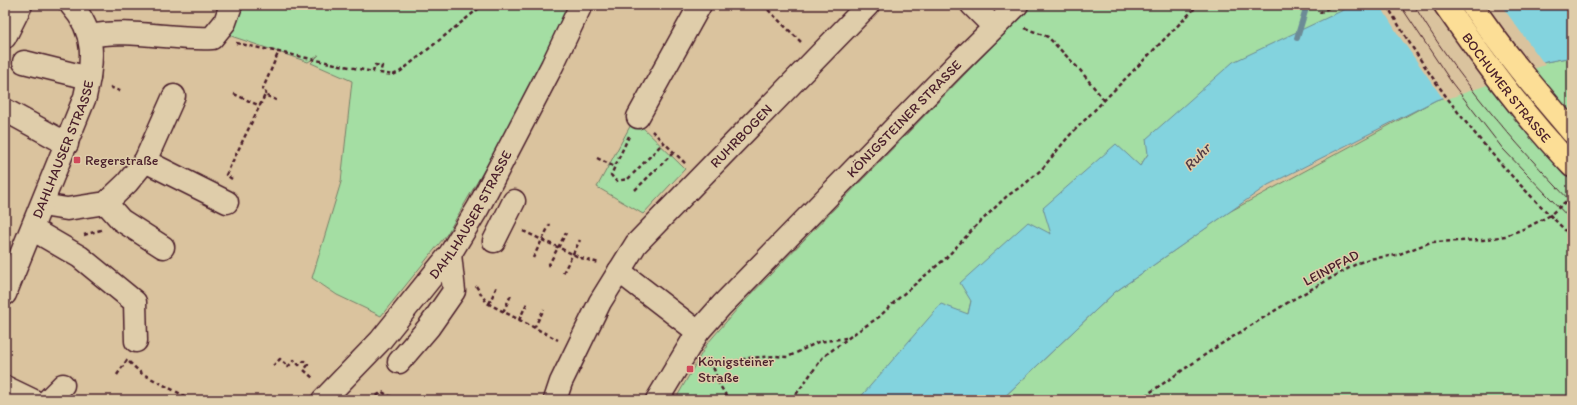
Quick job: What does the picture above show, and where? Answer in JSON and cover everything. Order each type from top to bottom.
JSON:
[{"type":"main road","name":"BOCHUMER STRASSE","points":[[1445,5],[1510,94],[1572,166]]},
{"type":"main road","name":"BOCHUMER STRASSE","points":[[1472,5],[1490,32],[1523,75],[1572,132]]},
{"type":"street","points":[[5,37],[21,5]]},
{"type":"street","name":"DAHLHAUSER STRASSE","points":[[5,294],[85,97],[92,64],[89,36],[84,21],[71,5]]},
{"type":"street","points":[[89,36],[106,33],[193,39],[212,38],[225,22],[232,5]]},
{"type":"street","name":"DAHLHAUSER STRASSE","points":[[323,400],[342,390],[380,340],[450,254],[478,208],[552,66],[581,5]]},
{"type":"street","points":[[643,122],[700,5]]},
{"type":"street","name":"RUHRBOGEN","points":[[555,400],[561,382],[600,302],[636,244],[868,5]]},
{"type":"street","points":[[972,5],[998,24]]},
{"type":"street","name":"KÖNIGSTEINER STRASSE","points":[[657,400],[698,332],[722,305],[1017,5]]},
{"type":"street","points":[[24,62],[89,78]]},
{"type":"street","points":[[42,205],[66,209],[106,203],[127,183],[145,161],[174,96]]},
{"type":"street","points":[[5,110],[67,144]]},
{"type":"street","points":[[145,161],[227,202]]},
{"type":"street","points":[[478,208],[499,231],[514,201]]},
{"type":"street","points":[[106,203],[121,220],[163,247]]},
{"type":"street","points":[[32,229],[80,257],[135,302],[136,341]]},
{"type":"street","points":[[399,362],[429,327],[454,292],[450,254]]},
{"type":"street","points":[[619,271],[698,332]]},
{"type":"street","points":[[5,387],[32,400]]},
{"type":"path","points":[[212,38],[373,72],[375,64],[382,66],[380,73],[392,75],[401,71],[483,5]]},
{"type":"path","points":[[763,5],[802,43]]},
{"type":"path","points":[[792,400],[823,357],[879,317],[901,296],[946,258],[974,227],[1007,196],[1026,184],[1042,169],[1069,136],[1198,5]]},
{"type":"path","points":[[1319,13],[1334,5]]},
{"type":"path","points":[[1387,5],[1400,29],[1426,68],[1462,117],[1502,165],[1572,237]]},
{"type":"path","points":[[998,24],[1048,37],[1080,70],[1104,100]]},
{"type":"path","points":[[276,100],[265,95],[266,93],[262,90],[279,51]]},
{"type":"path","points":[[234,94],[260,106]]},
{"type":"path","points":[[237,181],[226,175],[265,95]]},
{"type":"path","points":[[664,142],[628,179],[616,180],[611,175],[643,122],[673,150],[682,160]]},
{"type":"path","points":[[635,190],[673,150]]},
{"type":"path","points":[[597,158],[615,167]]},
{"type":"path","name":"LEINPFAD","points":[[1139,400],[1150,391],[1218,346],[1305,292],[1358,263],[1369,259],[1398,255],[1431,242],[1483,240],[1505,236],[1544,220],[1572,196]]},
{"type":"path","points":[[533,258],[550,224]]},
{"type":"path","points":[[527,233],[581,258]]},
{"type":"path","points":[[548,266],[566,233]]},
{"type":"path","points":[[563,273],[580,240]]},
{"type":"path","points":[[472,280],[487,303],[539,331]]},
{"type":"path","points":[[489,304],[497,286]]},
{"type":"path","points":[[503,312],[512,293]]},
{"type":"path","points":[[519,320],[528,301]]},
{"type":"path","points":[[534,328],[544,310]]},
{"type":"path","points":[[707,364],[728,363],[749,358],[775,356],[788,357],[818,342],[849,338]]},
{"type":"path","points":[[686,352],[698,357],[714,369],[719,384],[729,400]]},
{"type":"path","points":[[273,366],[280,359],[288,367],[294,360],[299,365],[304,361],[308,365],[304,370],[310,375]]},
{"type":"path","points":[[117,374],[127,361],[141,373],[192,400]]},
{"type":"path","points":[[371,400],[382,392],[397,400]]},
{"type":"green space","points":[[238,5],[570,5],[497,148],[447,234],[381,316],[337,295],[312,278],[341,182],[352,81],[311,63],[319,55],[308,62],[228,35]]},
{"type":"green space","points":[[1032,5],[1354,5],[1148,154],[1140,166],[1115,145],[1052,235],[971,301],[968,314],[877,380],[858,400],[675,400],[707,344],[738,308]]},
{"type":"green space","points":[[1572,57],[1572,400],[1001,400],[1115,292],[1229,212],[1436,100],[1546,62]]},
{"type":"green space","points":[[634,119],[685,169],[643,214],[597,187]]},
{"type":"water","name":"Ruhr","points":[[1354,5],[1572,5],[1572,57],[1546,62],[1436,100],[1268,185],[1115,292],[1001,400],[858,400],[941,304],[968,314],[971,301],[960,283],[1028,222],[1051,234],[1043,208],[1116,144],[1140,166],[1148,154],[1146,139],[1233,62]]},
{"type":"pier","points":[[1380,5],[1501,5],[1545,65],[1444,100],[1399,36]]},
{"type":"waterway","points":[[1297,38],[1307,5]]},
{"type":"tram line","points":[[1400,5],[1452,83],[1503,149],[1572,221]]},
{"type":"tram line","points":[[1414,5],[1449,58],[1487,108],[1529,157],[1572,203]]},
{"type":"place","name":"Regerstraße","points":[[77,160]]},
{"type":"place","name":"Königsteiner Straße","points":[[690,369]]}]
